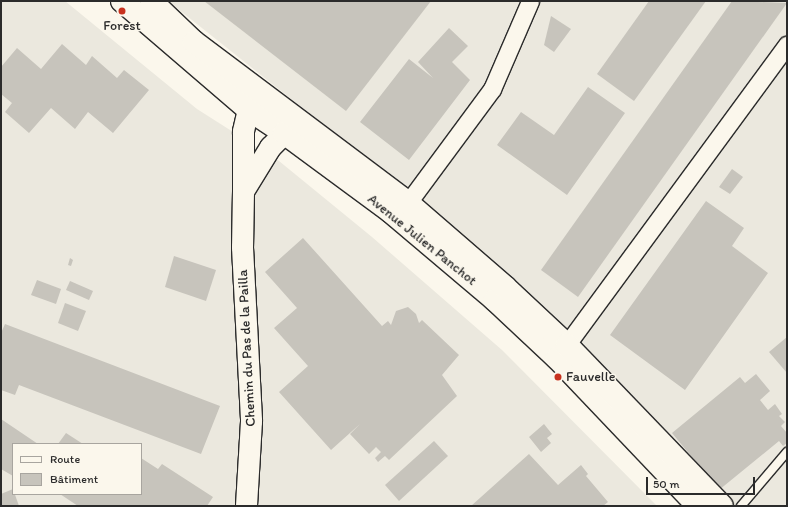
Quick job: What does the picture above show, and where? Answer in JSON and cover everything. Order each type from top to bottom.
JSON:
[{"type":"main road","name":"Avenue Julien Panchot","points":[[122,1],[248,110],[402,210]]},
{"type":"main road","name":"Avenue Julien Panchot","points":[[151,1],[194,42],[265,97],[402,210],[495,300],[562,352],[722,506]]},
{"type":"main road","name":"Avenue Julien Panchot","points":[[562,352],[698,506]]},
{"type":"street","points":[[402,210],[492,90],[530,1]]},
{"type":"street","points":[[562,352],[787,45]]},
{"type":"street","points":[[243,191],[270,147],[284,133],[265,97],[248,110]]},
{"type":"street","name":"Chemin du Pas de la Pailla","points":[[246,506],[252,422],[242,247],[243,131],[248,110]]},
{"type":"lane","points":[[741,506],[787,452]]},
{"type":"shaded area","points":[[1,1],[65,1],[197,109],[279,161],[372,237],[502,350],[657,506],[1,506]]},
{"type":"shaded area","points":[[168,1],[787,1],[787,506],[726,506],[398,184]]},
{"type":"building","points":[[204,1],[431,1],[346,111]]},
{"type":"building","points":[[649,1],[706,1],[634,101],[597,74]]},
{"type":"building","points":[[732,1],[787,3],[578,297],[541,270]]},
{"type":"building","points":[[551,16],[571,29],[554,52],[544,45]]},
{"type":"building","points":[[449,28],[468,46],[452,62],[470,80],[409,160],[360,122],[409,59],[433,78],[418,62]]},
{"type":"building","points":[[62,44],[86,65],[92,56],[117,78],[124,70],[149,90],[113,133],[88,112],[75,129],[51,108],[29,133],[5,112],[12,103],[1,94],[1,67],[17,48],[41,69]]},
{"type":"building","points":[[588,87],[625,113],[567,195],[497,145],[521,112],[554,135]]},
{"type":"building","points":[[732,169],[743,177],[730,194],[719,187]]},
{"type":"building","points":[[706,201],[744,228],[732,246],[768,273],[685,390],[610,335]]},
{"type":"building","points":[[303,238],[382,326],[388,321],[391,325],[396,311],[408,307],[416,314],[419,323],[422,320],[459,355],[442,375],[457,396],[389,460],[385,456],[378,462],[375,458],[381,452],[376,447],[369,454],[350,434],[360,424],[331,450],[279,392],[308,366],[274,328],[297,308],[265,272]]},
{"type":"building","points":[[174,256],[216,270],[206,301],[165,287]]},
{"type":"building","points":[[70,258],[73,260],[71,266],[68,265]]},
{"type":"building","points":[[37,280],[61,289],[56,304],[31,295]]},
{"type":"building","points":[[70,281],[93,291],[89,300],[66,290]]},
{"type":"building","points":[[65,303],[86,311],[78,331],[58,323]]},
{"type":"building","points":[[5,324],[220,406],[201,454],[19,385],[15,395],[1,390],[1,333]]},
{"type":"building","points":[[787,337],[787,373],[769,352]]},
{"type":"building","points":[[756,374],[770,391],[760,400],[768,410],[775,404],[782,414],[779,416],[785,422],[781,426],[787,433],[787,443],[783,446],[779,441],[719,490],[672,433],[740,377],[745,383]]},
{"type":"building","points":[[1,419],[37,443],[12,443],[12,475],[1,469]]},
{"type":"building","points":[[544,424],[552,434],[547,438],[551,443],[541,452],[529,437]]},
{"type":"building","points":[[66,433],[81,443],[59,443]]},
{"type":"building","points":[[434,441],[448,456],[399,501],[385,485]]},
{"type":"building","points":[[529,454],[558,485],[581,465],[588,474],[586,476],[608,502],[603,506],[471,506]]},
{"type":"building","points":[[142,459],[158,469],[162,464],[213,497],[207,506],[78,506],[62,495],[142,495]]},
{"type":"building","points":[[12,489],[12,495],[15,495],[19,506],[1,506],[1,494]]},
{"type":"place","name":"Forest","points":[[122,11]]},
{"type":"place","name":"Fauvelle","points":[[558,377]]}]
